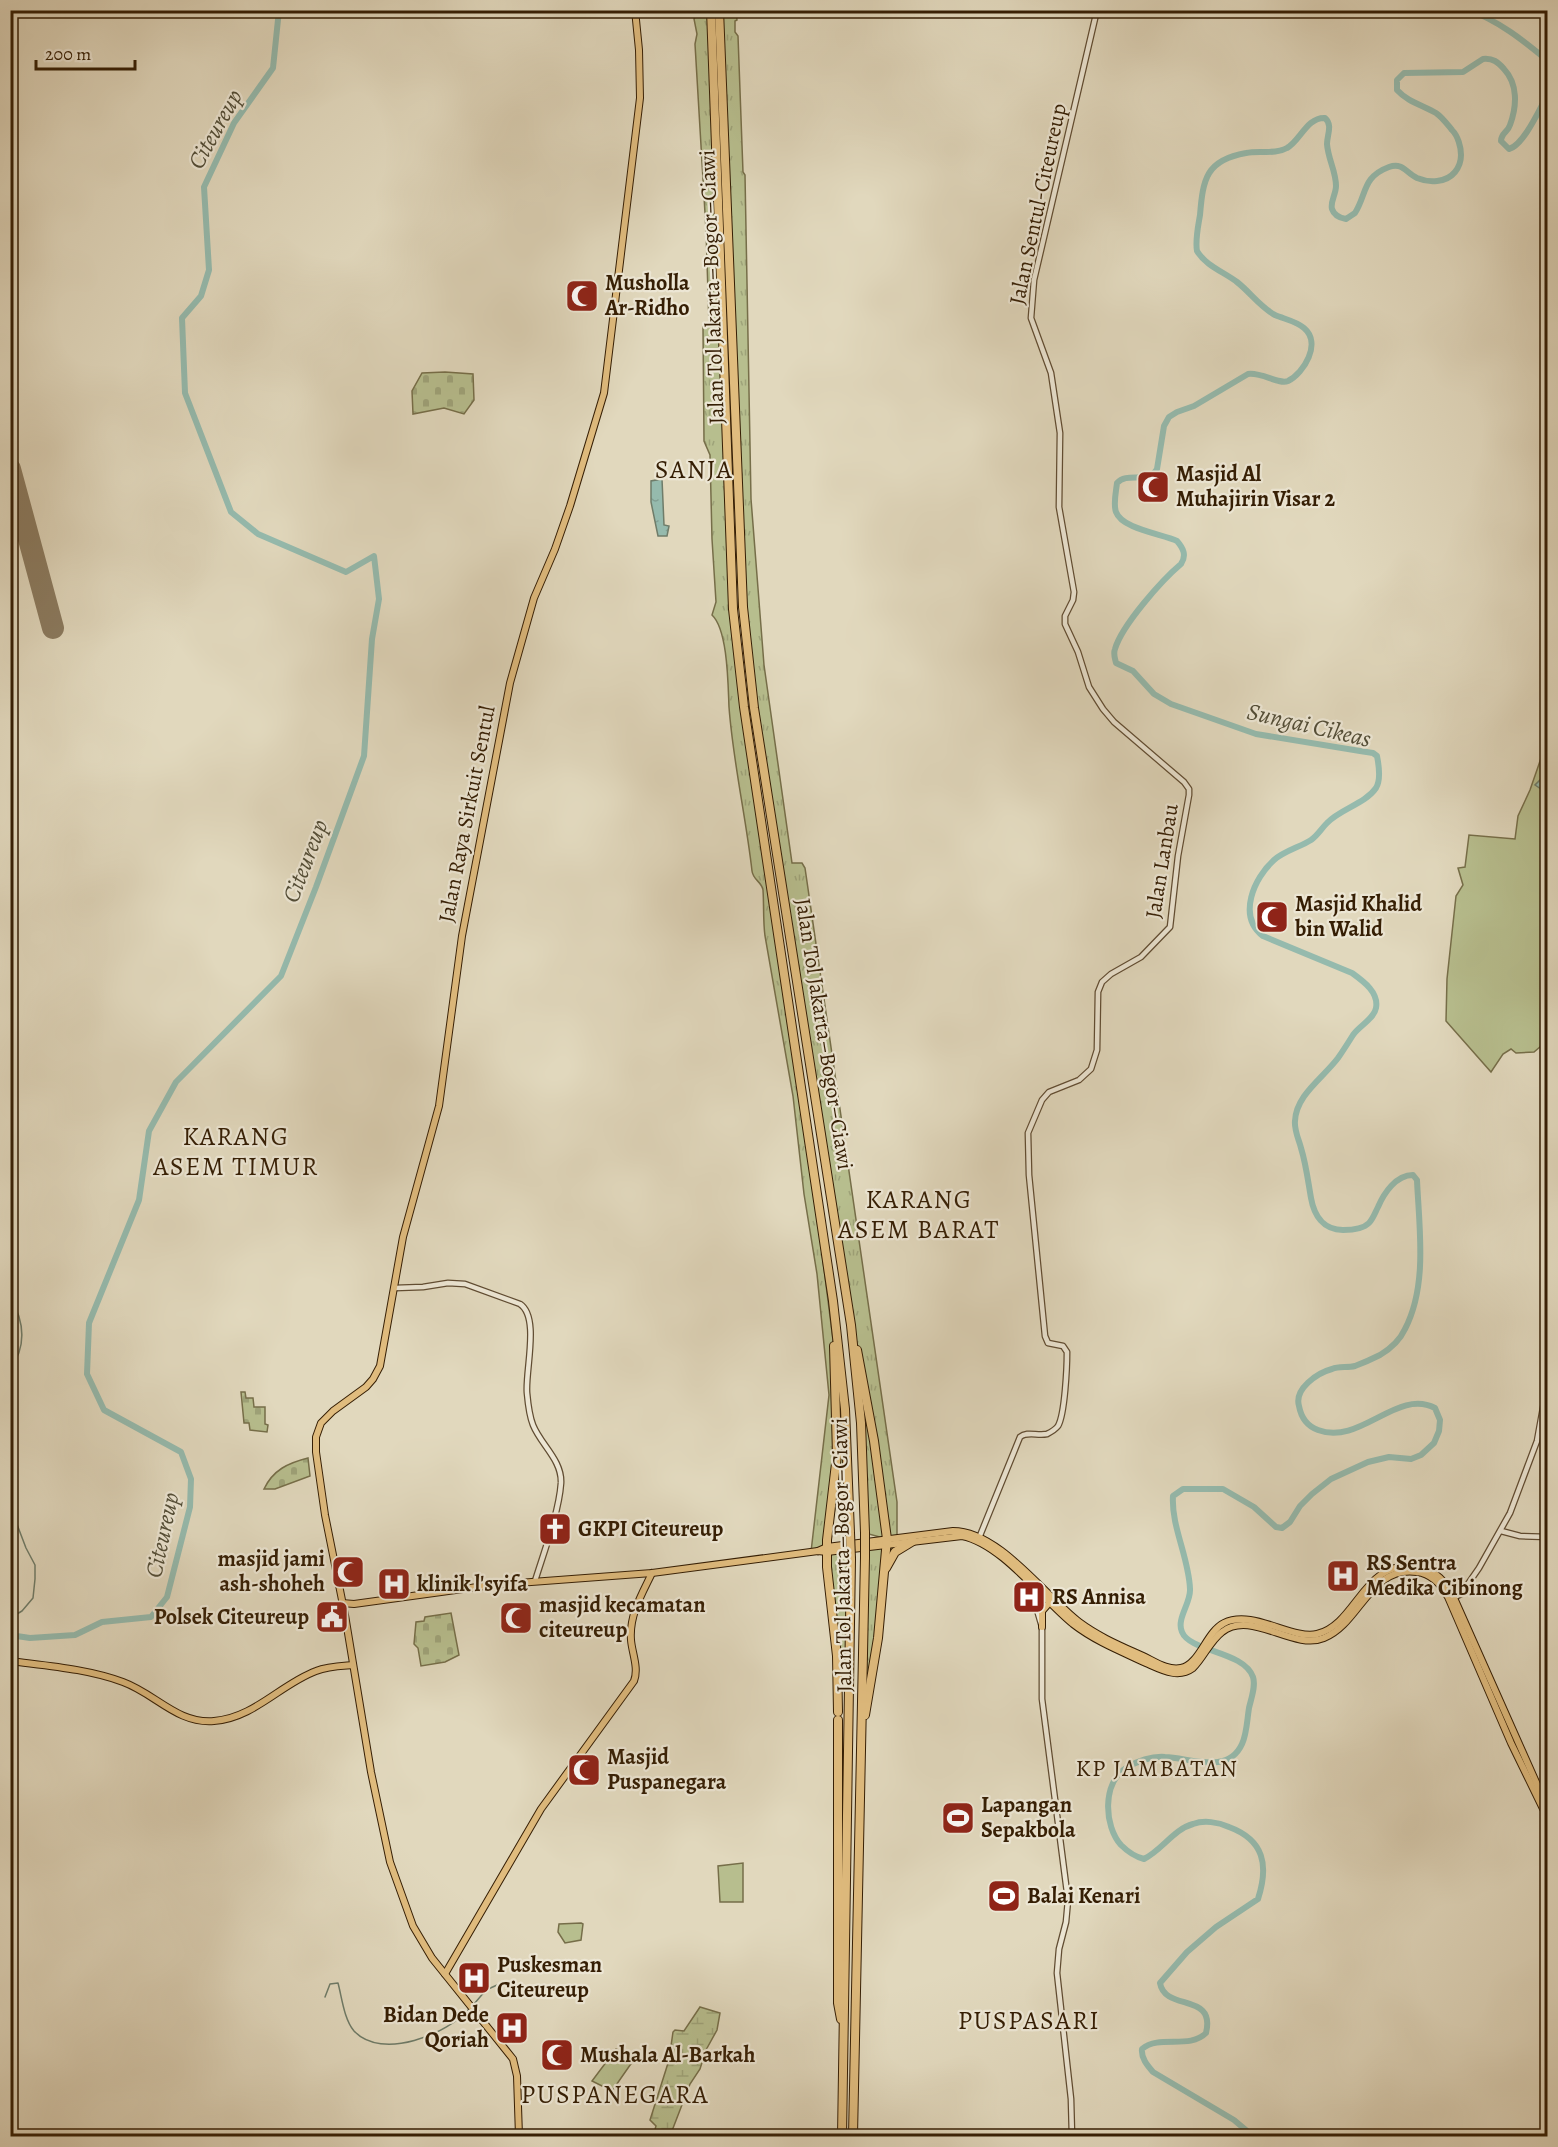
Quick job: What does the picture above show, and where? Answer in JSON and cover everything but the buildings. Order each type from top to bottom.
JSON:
[{"type":"highway","name":"Jalan Tol Jakarta–Bogor–Ciawi","points":[[711,10],[733,609],[744,707],[836,1328],[848,1441],[850,1559],[842,2136]]},
{"type":"highway","name":"Jalan Tol Jakarta–Bogor–Ciawi","points":[[719,10],[743,608],[754,707],[851,1325],[861,1423],[865,1557],[853,2136]]},
{"type":"highway","points":[[851,1325],[868,1408],[887,1542],[877,1649],[861,1735]]},
{"type":"highway","points":[[836,1328],[834,1348],[837,1455],[824,1549],[837,1656],[837,1994],[838,2012],[843,2023]]},
{"type":"highway","points":[[884,1572],[895,1552],[914,1541]]},
{"type":"main road","name":"Jalan Raya Sirkuit Sentul","points":[[519,2136],[519,2106],[514,2062],[426,1950],[412,1926],[390,1862],[371,1772],[345,1614],[325,1515],[316,1437],[318,1427],[325,1418],[366,1387],[375,1376],[381,1361],[402,1237],[439,1106],[462,936],[510,682],[534,598],[570,506],[604,393],[640,98],[639,50],[634,10]]},
{"type":"main road","points":[[342,1603],[354,1604],[463,1588],[535,1581],[652,1573],[953,1531],[968,1532],[993,1549],[1049,1603],[1098,1641],[1170,1673],[1179,1674],[1188,1671],[1198,1663],[1202,1652]]},
{"type":"main road","points":[[887,1542],[962,1536],[995,1545],[1077,1620],[1108,1640],[1174,1668],[1187,1665],[1208,1644],[1230,1627],[1244,1625],[1301,1639],[1324,1638],[1339,1628],[1380,1582],[1398,1574],[1415,1572],[1427,1575],[1441,1586],[1451,1599],[1548,1819]]},
{"type":"main road","points":[[445,1974],[540,1809],[634,1681],[636,1674],[631,1640],[632,1621],[652,1573]]},
{"type":"main road","points":[[1042,1627],[1042,1611],[1049,1603]]},
{"type":"main road","points":[[345,1614],[354,1604]]},
{"type":"main road","points":[[10,1661],[116,1680],[134,1687],[187,1719],[203,1721],[225,1720],[239,1715],[318,1670],[353,1665]]},
{"type":"main road","points":[[1518,1751],[1548,1809]]},
{"type":"street","name":"Jalan Sentul-Citeureup","points":[[1056,403],[1048,364],[1031,318],[1032,298],[1096,10]]},
{"type":"street","name":"Jalan Lanbau","points":[[978,1539],[1020,1437],[1054,1430],[1060,1422],[1063,1404],[1067,1352],[1063,1346],[1048,1343],[1045,1336],[1030,1186],[1028,1133],[1042,1100],[1049,1092],[1079,1080],[1091,1069],[1097,1050],[1098,992],[1102,982],[1141,957],[1170,927],[1178,856],[1189,793],[1184,782],[1114,722],[1103,709],[1089,687],[1078,652],[1065,624],[1065,616],[1073,600],[1074,592],[1060,518],[1058,490],[1060,433],[1056,403]]},
{"type":"street","points":[[395,1288],[465,1284],[514,1302],[526,1310],[531,1334],[526,1380],[530,1413],[533,1426],[554,1459],[560,1476],[559,1495],[535,1581]]},
{"type":"street","points":[[1451,1599],[1464,1591],[1510,1513],[1537,1441],[1548,1380]]},
{"type":"street","points":[[1501,1531],[1520,1536],[1548,1537]]},
{"type":"street","points":[[1026,1581],[1042,1627],[1042,1699],[1068,1900],[1057,1973],[1070,2089],[1072,2136]]},
{"type":"green space","points":[[697,11],[710,11],[733,609],[793,1024],[847,1441],[828,1547],[811,1552],[829,1395],[817,1274],[804,1194],[793,1096],[765,936],[763,890],[752,871],[736,769],[724,645],[717,622],[712,615],[716,602],[710,455],[704,441],[703,327],[709,324],[695,44],[697,34],[694,19]]},
{"type":"green space","points":[[719,11],[736,11],[737,20],[735,21],[735,32],[738,36],[743,172],[745,175],[751,499],[764,665],[792,863],[802,863],[805,868],[897,1502],[897,1538],[887,1539],[865,1533],[851,1325],[808,1054],[743,607]]},
{"type":"green space","points":[[422,373],[473,374],[474,400],[464,414],[444,408],[413,414],[412,391]]},
{"type":"green space","points":[[1547,741],[1547,1041],[1534,1052],[1516,1053],[1511,1049],[1503,1054],[1491,1072],[1446,1021],[1447,979],[1456,896],[1463,885],[1458,868],[1465,867],[1469,835],[1515,839],[1518,816],[1530,790]]},
{"type":"green space","points":[[241,1392],[245,1392],[246,1398],[253,1398],[254,1407],[265,1407],[267,1432],[250,1430],[249,1423],[244,1423]]},
{"type":"green space","points":[[308,1458],[310,1476],[275,1489],[264,1489],[282,1468]]},
{"type":"green space","points":[[913,1541],[898,1549],[884,1572],[861,1735],[865,1547]]},
{"type":"green space","points":[[850,1550],[848,1686],[839,1687],[827,1552]]},
{"type":"green space","points":[[451,1613],[459,1655],[445,1662],[421,1666],[418,1648],[414,1644],[416,1622],[424,1621],[425,1617]]},
{"type":"green space","name":"Lapangan Sepakbola","points":[[961,1809],[965,1825],[955,1827],[952,1811]]},
{"type":"green space","points":[[743,1863],[743,1902],[720,1902],[718,1866]]},
{"type":"green space","points":[[559,1924],[583,1924],[581,1940],[565,1943],[558,1932]]},
{"type":"green space","points":[[700,2007],[720,2013],[717,2030],[706,2050],[700,2069],[690,2084],[670,2136],[653,2136],[656,2126],[650,2120],[669,2060],[673,2032],[675,2030],[684,2031]]},
{"type":"green space","points":[[616,2049],[635,2058],[612,2091],[592,2081]]},
{"type":"water","points":[[662,479],[664,525],[669,526],[667,536],[658,536],[651,502],[651,481]]},
{"type":"water","points":[[1547,773],[1547,793],[1535,785]]},
{"type":"waterway","name":"Citeureup","points":[[10,1635],[30,1638],[75,1635],[102,1622],[151,1617],[167,1597],[190,1507],[191,1479],[181,1452],[104,1410],[87,1374],[89,1323],[139,1200],[149,1131],[176,1082],[281,976],[364,756],[372,639],[379,599],[374,556],[346,572],[258,534],[231,512],[185,393],[182,318],[201,296],[209,270],[204,187],[234,123],[273,68],[279,10]]},
{"type":"waterway","name":"Sungai Cikeas","points":[[1468,10],[1500,25],[1548,61]]},
{"type":"waterway","name":"Sungai Cikeas","points":[[1253,2136],[1234,2120],[1153,2072],[1143,2058],[1142,2049],[1157,2043],[1191,2041],[1206,2033],[1207,2020],[1204,2012],[1171,1997],[1164,1992],[1160,1983],[1187,1952],[1216,1927],[1258,1899],[1263,1875],[1261,1855],[1250,1839],[1241,1832],[1220,1824],[1206,1822],[1193,1824],[1180,1830],[1144,1859],[1121,1845],[1115,1837],[1109,1816],[1109,1794],[1118,1775],[1126,1768],[1155,1757],[1208,1762],[1228,1759],[1236,1754],[1246,1731],[1254,1684],[1248,1668],[1229,1657],[1195,1644],[1182,1632],[1182,1616],[1190,1589],[1187,1566],[1175,1519],[1173,1496],[1183,1489],[1223,1489],[1254,1507],[1276,1527],[1282,1528],[1290,1522],[1300,1506],[1331,1479],[1368,1462],[1389,1457],[1411,1459],[1421,1455],[1434,1443],[1439,1431],[1440,1420],[1435,1408],[1421,1404],[1407,1405],[1363,1425],[1334,1433],[1314,1428],[1305,1421],[1301,1414],[1298,1400],[1300,1394],[1314,1378],[1326,1371],[1355,1366],[1380,1355],[1394,1344],[1405,1329],[1417,1294],[1419,1275],[1420,1236],[1417,1180],[1413,1175],[1396,1181],[1384,1196],[1374,1216],[1360,1228],[1336,1229],[1325,1224],[1317,1216],[1312,1204],[1295,1128],[1297,1112],[1311,1087],[1375,1012],[1375,997],[1373,992],[1352,973],[1263,936],[1255,928],[1250,908],[1255,887],[1274,860],[1311,840],[1332,818],[1371,794],[1378,785],[1377,756],[1373,753],[1256,734],[1171,704],[1154,694],[1133,671],[1116,663],[1114,651],[1119,639],[1134,616],[1181,564],[1184,555],[1177,541],[1134,527],[1120,518],[1115,505],[1117,483],[1126,478],[1148,476],[1157,469],[1164,426],[1169,417],[1194,406],[1248,374],[1288,381],[1300,371],[1309,357],[1311,341],[1304,328],[1270,312],[1237,282],[1205,261],[1197,251],[1205,181],[1215,166],[1233,156],[1287,148],[1313,121],[1325,118],[1329,124],[1327,144],[1336,181],[1332,209],[1338,216],[1346,219],[1355,213],[1366,187],[1380,171],[1398,166],[1417,178],[1437,181],[1451,176],[1459,166],[1460,149],[1454,132],[1438,115],[1397,90],[1397,80],[1404,73],[1463,72],[1483,59],[1497,62],[1509,75],[1514,88],[1515,103],[1512,118],[1501,141],[1509,149],[1526,134],[1548,94]]},
{"type":"waterway","points":[[10,1297],[19,1316],[22,1334],[19,1352],[10,1370]]},
{"type":"waterway","points":[[10,1506],[35,1565],[33,1598],[22,1611],[10,1618]]},
{"type":"waterway","points":[[474,2004],[486,1990],[506,1981]]},
{"type":"waterway","points":[[325,1997],[330,1984],[338,1983],[346,2014],[354,2031],[366,2040],[381,2044],[397,2044],[431,2035],[447,2027],[470,2008]]},
{"type":"runway","points":[[10,469],[53,628]]},
{"type":"place","name":"Musholla Ar-Ridho","points":[[582,296]]},
{"type":"place","name":"Masjid Al Muhajirin Visar 2","points":[[1153,487]]},
{"type":"place","name":"Masjid Khalid bin Walid","points":[[1272,917]]},
{"type":"place","name":"GKPI Citeureup","points":[[555,1529]]},
{"type":"place","name":"masjid jami ash-shoheh","points":[[348,1572]]},
{"type":"place","name":"RS Sentra Medika Cibinong","points":[[1343,1576]]},
{"type":"place","name":"klinik l'syifa","points":[[394,1584]]},
{"type":"place","name":"RS Annisa","points":[[1029,1597]]},
{"type":"place","name":"Polsek Citeureup","points":[[332,1617]]},
{"type":"place","name":"masjid kecamatan citeureup","points":[[516,1618]]},
{"type":"place","name":"Masjid Puspanegara","points":[[584,1770]]},
{"type":"place","name":"Lapangan Sepakbola","points":[[958,1818]]},
{"type":"place","name":"Balai Kenari","points":[[1004,1896]]},
{"type":"place","name":"Puskesman Citeureup","points":[[474,1978]]},
{"type":"place","name":"Bidan Dede Qoriah","points":[[512,2028]]},
{"type":"place","name":"Mushala Al-Barkah","points":[[557,2055]]},
{"type":"district","name":"SANJA","points":[[694,469]]},
{"type":"district","name":"KARANG ASEM TIMUR","points":[[236,1151]]},
{"type":"district","name":"KARANG ASEM BARAT","points":[[919,1214]]},
{"type":"district","name":"KP JAMBATAN","points":[[1157,1768]]},
{"type":"district","name":"PUSPASARI","points":[[1029,2020]]},
{"type":"district","name":"PUSPANEGARA","points":[[615,2094]]}]
